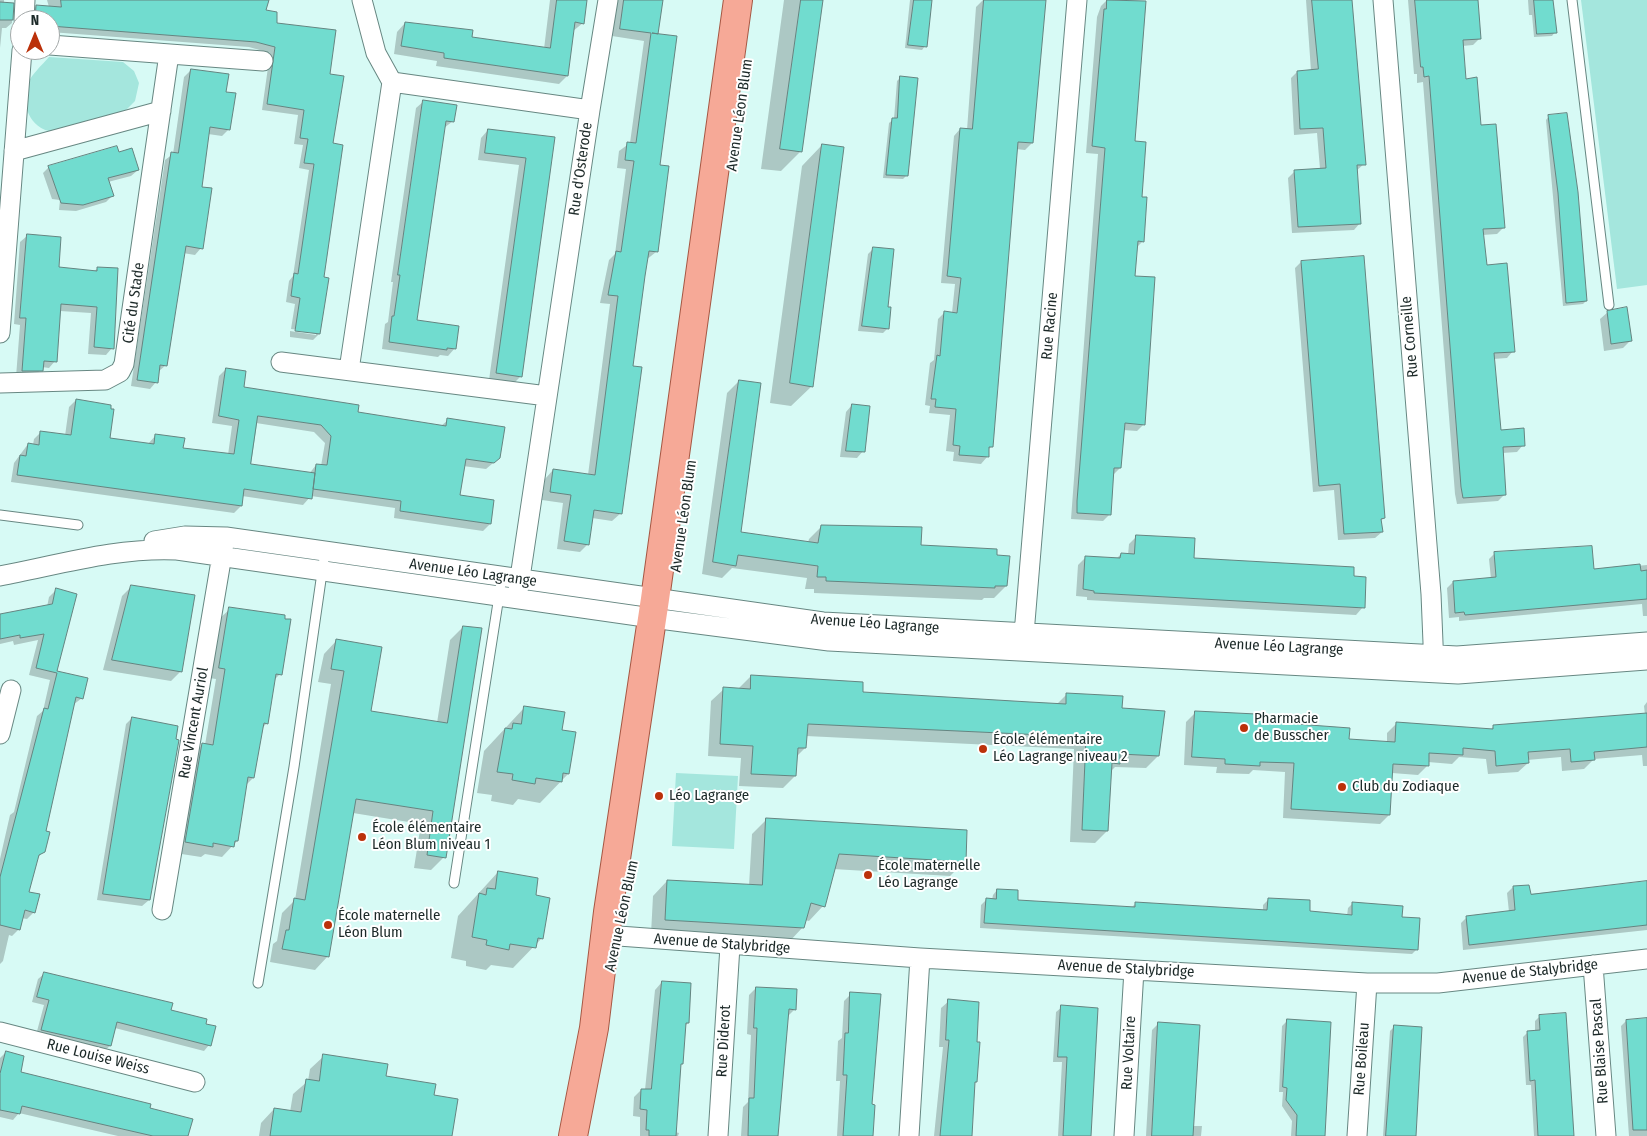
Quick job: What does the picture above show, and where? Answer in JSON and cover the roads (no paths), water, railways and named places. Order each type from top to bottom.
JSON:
[{"type":"main road","name":"Avenue Léon Blum","points":[[573,1136],[612,936],[630,894],[661,610],[738,0]]},
{"type":"main road","name":"Avenue Léon Blum","points":[[661,610],[756,0]]},
{"type":"street","points":[[349,370],[392,82],[376,52],[362,0]]},
{"type":"street","points":[[590,110],[608,0]]},
{"type":"street","name":"Rue Racine","points":[[1022,652],[1077,0]]},
{"type":"street","name":"Rue Corneille","points":[[1383,0],[1435,655],[1434,674]]},
{"type":"street","points":[[60,46],[262,61]]},
{"type":"street","name":"Cité du Stade","points":[[0,383],[105,380],[120,372],[124,364],[169,54]]},
{"type":"street","points":[[0,333],[21,60]]},
{"type":"street","name":"Rue d'Osterode","points":[[392,82],[590,110],[548,396],[510,587]]},
{"type":"street","points":[[14,151],[161,111]]},
{"type":"street","points":[[281,362],[548,396]]},
{"type":"street","name":"Avenue Léo Lagrange","points":[[0,573],[110,555],[161,549],[224,546],[661,610],[829,641],[1434,674],[1478,674],[1647,660]]},
{"type":"street","name":"Rue Vincent Auriol","points":[[162,910],[224,546]]},
{"type":"street","name":"Avenue Léo Lagrange","points":[[661,610],[823,622],[1435,655],[1491,655],[1647,642]]},
{"type":"street","points":[[0,734],[11,690]]},
{"type":"street","name":"Avenue de Stalybridge","points":[[612,936],[730,946],[920,958],[1367,983],[1438,983],[1647,959]]},
{"type":"street","name":"Rue Diderot","points":[[718,1136],[730,946]]},
{"type":"street","points":[[909,1136],[920,958]]},
{"type":"street","name":"Rue Blaise Pascal","points":[[1593,965],[1606,1136]]},
{"type":"street","name":"Rue Voltaire","points":[[1124,1136],[1134,970]]},
{"type":"street","name":"Rue Boileau","points":[[1357,1136],[1367,983]]},
{"type":"street","name":"Rue Louise Weiss","points":[[0,1032],[196,1082]]},
{"type":"lane","points":[[1572,0],[1609,305]]},
{"type":"lane","points":[[0,515],[78,525]]},
{"type":"lane","points":[[258,983],[292,783],[324,560]]},
{"type":"lane","points":[[454,883],[510,587]]},
{"type":"place","name":"Pharmacie de Busscher","points":[[1244,728]]},
{"type":"place","name":"École élémentaire Léo Lagrange niveau 2","points":[[983,749]]},
{"type":"place","name":"Club du Zodiaque","points":[[1342,787]]},
{"type":"place","name":"Léo Lagrange","points":[[659,796]]},
{"type":"place","name":"École élémentaire Léon Blum niveau 1","points":[[362,837]]},
{"type":"place","name":"École maternelle Léo Lagrange","points":[[868,875]]},
{"type":"place","name":"École maternelle Léon Blum","points":[[328,925]]}]
